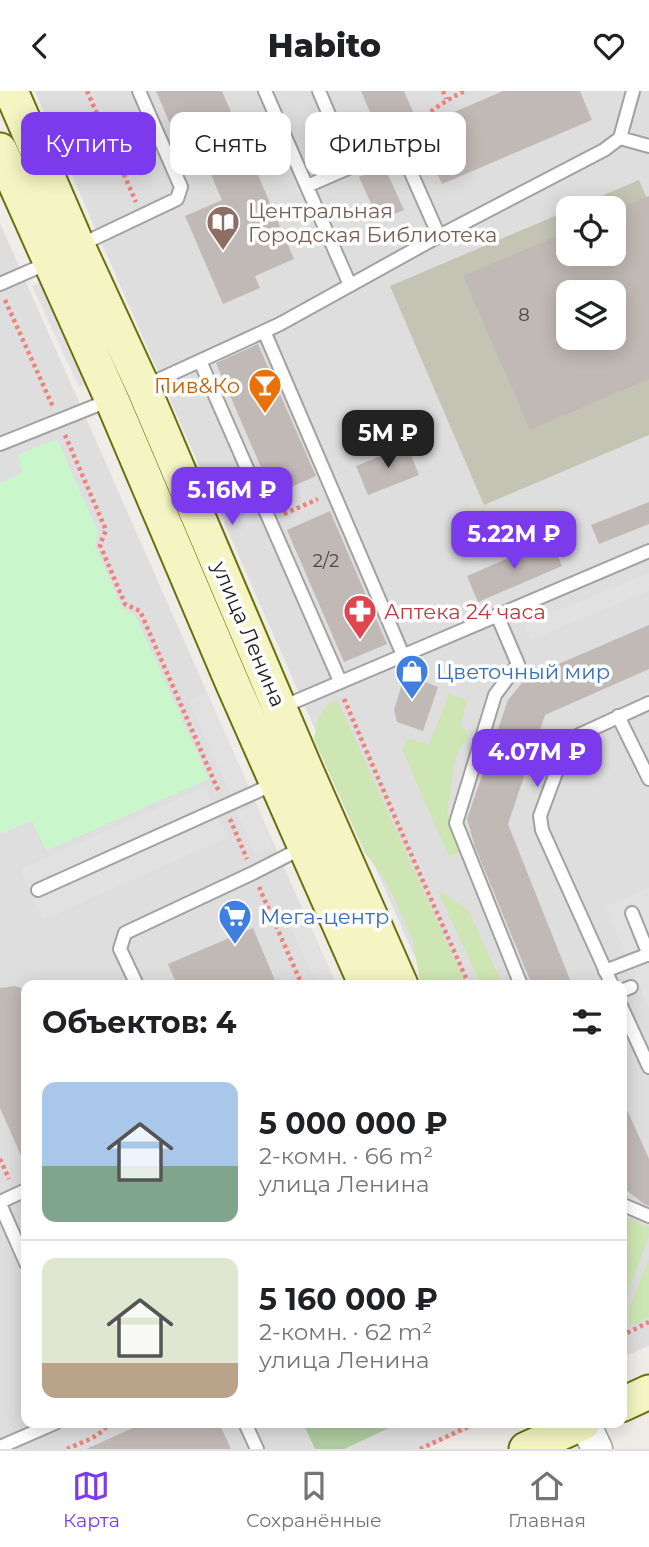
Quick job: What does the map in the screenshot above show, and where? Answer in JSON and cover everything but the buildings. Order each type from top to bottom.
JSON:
[{"type":"main road","name":"улица Ленина","points":[[11,91],[143,387],[399,980]]},
{"type":"main road","name":"улица Ленина","points":[[0,150],[112,400],[364,980]]},
{"type":"main road","points":[[74,316],[104,303]]},
{"type":"main road","points":[[276,783],[306,770]]},
{"type":"main road","points":[[627,1402],[649,1392]]},
{"type":"main road","points":[[526,1449],[573,1428]]},
{"type":"street","points":[[586,1428],[597,1449]]},
{"type":"lane","points":[[78,246],[177,199],[181,187],[139,91]]},
{"type":"lane","points":[[265,91],[350,285]]},
{"type":"lane","points":[[319,91],[328,112]]},
{"type":"lane","points":[[143,387],[264,331],[604,150],[620,138],[633,91]]},
{"type":"lane","points":[[620,138],[649,146]]},
{"type":"lane","points":[[307,186],[332,175]]},
{"type":"lane","points":[[412,175],[439,236]]},
{"type":"lane","points":[[0,284],[49,262]]},
{"type":"lane","points":[[264,331],[403,655]]},
{"type":"lane","points":[[201,361],[340,681]]},
{"type":"lane","points":[[0,444],[112,400]]},
{"type":"lane","points":[[281,708],[649,551]]},
{"type":"lane","points":[[497,615],[519,664],[495,695],[456,823],[519,980]]},
{"type":"lane","points":[[632,913],[649,954],[606,980],[542,830],[540,816],[568,740],[649,703]]},
{"type":"lane","points":[[618,716],[649,779]]},
{"type":"lane","points":[[38,890],[276,783]]},
{"type":"lane","points":[[135,980],[120,949],[125,933],[304,847]]},
{"type":"lane","points":[[627,1019],[649,1067]]},
{"type":"lane","points":[[21,1192],[0,1203],[21,1251]]},
{"type":"lane","points":[[627,1207],[649,1216]]},
{"type":"lane","points":[[0,1447],[44,1428]]},
{"type":"lane","points":[[247,1428],[257,1449]]},
{"type":"path","points":[[87,91],[142,216]]},
{"type":"path","points":[[443,91],[446,99]]},
{"type":"path","points":[[431,112],[446,99],[465,91]]},
{"type":"path","points":[[0,290],[106,530],[100,545],[125,604],[141,611],[300,980]]},
{"type":"path","points":[[277,517],[334,492]]},
{"type":"path","points":[[343,695],[467,980]]},
{"type":"path","points":[[627,1332],[649,1322]]},
{"type":"path","points":[[67,1449],[101,1434],[106,1428]]},
{"type":"path","points":[[420,1449],[465,1428]]},
{"type":"shaded area","points":[[35,91],[649,91],[649,1346],[627,1355],[627,980],[425,980],[72,175],[156,175],[156,112],[44,112]]},
{"type":"shaded area","points":[[639,180],[649,203],[649,435],[484,505],[390,286],[556,216],[556,266],[626,266],[626,196],[601,196]]},
{"type":"shaded area","points":[[0,223],[334,980],[21,980],[21,1428],[473,1428],[425,1449],[0,1449]]},
{"type":"shaded area","points":[[49,278],[96,380],[79,387],[32,286]]},
{"type":"shaded area","points":[[649,573],[649,591],[530,640],[524,624]]},
{"type":"shaded area","points":[[207,693],[248,785],[230,793],[189,701]]},
{"type":"shaded area","points":[[205,787],[227,838],[43,920],[20,869]]},
{"type":"shaded area","points":[[255,804],[273,847],[255,854],[237,812]]},
{"type":"shaded area","points":[[649,888],[649,1008],[606,906]]},
{"type":"shaded area","points":[[301,906],[335,980],[315,980],[284,913]]},
{"type":"green space","points":[[57,439],[98,532],[95,545],[122,608],[135,615],[209,779],[46,851],[32,821],[0,834],[0,483],[22,473],[18,455]]},
{"type":"green space","points":[[449,694],[467,700],[461,725],[467,732],[467,740],[458,751],[454,765],[447,813],[459,853],[449,857],[402,749],[408,738],[429,745]]},
{"type":"green space","points":[[337,699],[464,980],[420,980],[412,937],[385,879],[365,853],[314,739],[318,719],[326,706]]},
{"type":"green space","points":[[437,889],[468,910],[501,980],[479,980]]},
{"type":"green space","points":[[627,1217],[649,1228],[649,1236],[627,1295]]},
{"type":"green space","points":[[649,1259],[649,1317],[637,1324],[630,1324],[627,1313]]},
{"type":"green space","points":[[305,1428],[389,1428],[344,1449],[315,1449]]},
{"type":"place","name":"Центральная Городская Библиотека","points":[[223,252]]},
{"type":"place","name":"Пив&Ко","points":[[265,415]]},
{"type":"place","name":"Аптека 24 часа","points":[[360,641]]},
{"type":"place","name":"Цветочный мир","points":[[412,701]]},
{"type":"place","name":"Мега-центр","points":[[235,946]]}]
